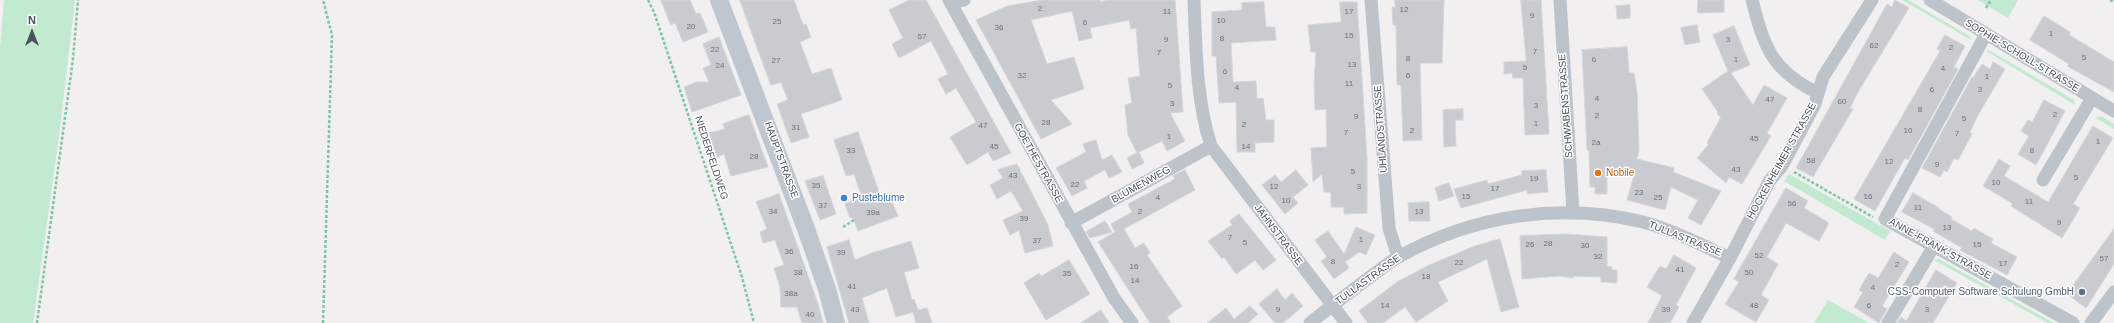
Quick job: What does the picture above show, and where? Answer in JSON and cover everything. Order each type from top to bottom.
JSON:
[{"type":"street","name":"HAUPTSTRASSE","points":[[719,0],[805,226],[827,289],[836,323]]},
{"type":"street","points":[[950,2],[964,0]]},
{"type":"street","name":"JAHNSTRASSE","points":[[1194,0],[1199,100],[1203,123],[1211,146],[1346,323]]},
{"type":"street","name":"UHLANDSTRASSE","points":[[1371,0],[1389,228],[1398,257]]},
{"type":"street","name":"SCHWABENSTRASSE","points":[[1560,0],[1573,212]]},
{"type":"street","points":[[1752,0],[1759,28],[1779,67],[1804,86],[1818,93]]},
{"type":"street","name":"HOCKENHEIMER STRASSE","points":[[1693,323],[1730,258],[1770,180],[1782,166],[1815,104],[1823,77],[1872,0]]},
{"type":"street","name":"SOPHIE-SCHOLL-STRASSE","points":[[1930,0],[2114,111]]},
{"type":"street","name":"GOETHESTRASSE","points":[[950,2],[1071,223],[1114,298],[1132,323]]},
{"type":"street","name":"ANNE-FRANK-STRASSE","points":[[1986,34],[1885,220],[2073,323]]},
{"type":"street","points":[[2043,180],[2092,98]]},
{"type":"street","name":"BLUMENWEG","points":[[1071,223],[1211,146]]},
{"type":"street","name":"TULLASTRASSE","points":[[1310,323],[1332,305],[1398,257],[1434,240],[1510,216],[1573,212],[1644,222],[1692,240],[1730,258]]},
{"type":"street","points":[[1888,323],[1934,246]]},
{"type":"street","points":[[2092,323],[2114,292]]},
{"type":"path","points":[[37,323],[72,67],[78,0]]},
{"type":"path","points":[[323,0],[332,35],[323,323]]},
{"type":"path","name":"NIEDERFELDWEG","points":[[648,0],[654,12],[740,270],[754,323]]},
{"type":"path","points":[[1986,8],[1991,0]]},
{"type":"path","points":[[2110,0],[2114,2]]},
{"type":"path","points":[[1782,166],[1878,220],[1885,220]]},
{"type":"path","points":[[842,227],[854,220]]},
{"type":"green space","points":[[4,0],[75,0],[59,136],[33,323],[0,323],[0,49]]},
{"type":"green space","points":[[1902,0],[1908,0],[1971,37],[1971,40]]},
{"type":"green space","points":[[1978,0],[2018,0],[2008,18]]},
{"type":"green space","points":[[1989,50],[2074,100],[2075,105],[1986,51]]},
{"type":"green space","points":[[2101,116],[2114,124],[2114,129],[2096,118]]},
{"type":"green space","points":[[1789,174],[1890,231],[1885,240],[1784,181]]},
{"type":"green space","points":[[1939,259],[2054,323],[2048,323],[1934,260]]},
{"type":"green space","points":[[1828,300],[1869,323],[1814,323]]},
{"type":"building","points":[[661,0],[690,0],[696,14],[700,13],[708,32],[683,42],[675,23],[671,25]]},
{"type":"building","points":[[740,0],[794,0],[803,25],[806,24],[811,37],[800,42],[812,74],[831,68],[842,100],[801,114],[809,137],[791,143],[777,104],[788,100],[781,82],[771,85]]},
{"type":"building","points":[[910,0],[926,0],[1011,153],[993,161],[988,152],[967,165],[950,137],[976,122],[956,88],[946,94],[938,79],[948,74],[931,41],[899,58],[892,44],[903,38],[889,10]]},
{"type":"building","points":[[1043,0],[1100,0],[1101,2],[1107,0],[1175,0],[1183,112],[1170,113],[1185,141],[1167,151],[1162,141],[1137,153],[1128,135],[1125,105],[1132,103],[1128,78],[1140,76],[1136,28],[1131,29],[1129,20],[1090,28],[1092,38],[1079,41],[1072,11],[1031,20],[1047,64],[1074,57],[1084,89],[1051,100],[1072,124],[1041,139],[976,20],[1007,6]]},
{"type":"building","points":[[1395,0],[1444,0],[1442,63],[1420,63],[1422,140],[1403,141],[1401,85],[1397,85],[1396,25],[1393,25],[1392,7],[1395,7]]},
{"type":"building","points":[[1521,0],[1541,0],[1549,134],[1525,135],[1523,78],[1513,78],[1512,73],[1504,74],[1504,62],[1526,61]]},
{"type":"building","points":[[1698,0],[1724,0],[1724,12],[1698,13]]},
{"type":"building","points":[[1895,0],[1909,8],[1858,92],[1850,108],[1853,109],[1813,177],[1796,168],[1887,4],[1892,7]]},
{"type":"building","points":[[1264,2],[1266,27],[1275,27],[1276,40],[1231,43],[1233,82],[1256,81],[1257,99],[1263,98],[1266,120],[1274,120],[1274,142],[1255,143],[1255,152],[1237,152],[1236,102],[1219,103],[1216,56],[1212,56],[1212,12],[1242,10],[1242,3]]},
{"type":"building","points":[[1340,2],[1357,2],[1367,158],[1367,213],[1344,214],[1344,207],[1331,207],[1331,192],[1324,192],[1322,174],[1313,182],[1311,148],[1327,147],[1326,109],[1315,110],[1314,84],[1316,52],[1311,52],[1308,25],[1341,22]]},
{"type":"building","points":[[1630,5],[1630,18],[1617,19],[1616,6]]},
{"type":"building","points":[[2044,16],[2070,32],[2069,35],[2114,62],[2114,92],[2067,66],[2069,64],[2030,40]]},
{"type":"building","points":[[1697,25],[1700,42],[1685,45],[1681,28]]},
{"type":"building","points":[[1734,26],[1750,65],[1731,73],[1753,105],[1764,85],[1787,98],[1767,133],[1771,136],[1742,184],[1729,177],[1726,183],[1697,158],[1709,144],[1707,143],[1721,117],[1717,114],[1718,112],[1702,89],[1728,71],[1713,35]]},
{"type":"building","points":[[1945,35],[1965,46],[1954,67],[1958,69],[1908,160],[1905,158],[1875,211],[1854,199],[1940,51],[1937,49]]},
{"type":"building","points":[[719,37],[741,95],[692,112],[684,87],[697,82],[709,82],[703,68],[711,65],[703,44]]},
{"type":"building","points":[[1627,47],[1629,73],[1634,73],[1637,92],[1639,150],[1637,159],[1674,168],[1673,172],[1721,191],[1701,225],[1688,218],[1698,200],[1671,187],[1665,210],[1627,200],[1635,172],[1607,167],[1607,194],[1595,194],[1595,187],[1590,187],[1582,50]]},
{"type":"building","points":[[1993,62],[2005,69],[1977,117],[1970,132],[1972,134],[1958,160],[1954,158],[1947,172],[1944,170],[1940,177],[1922,168],[1972,77],[1973,78],[1982,64],[1990,69]]},
{"type":"building","points":[[2044,100],[2065,111],[2036,165],[2018,154],[2029,136],[2021,131],[2028,120],[2032,122]]},
{"type":"building","points":[[1463,109],[1463,120],[1455,120],[1456,146],[1444,147],[1443,110]]},
{"type":"building","points":[[749,115],[768,167],[731,176],[724,154],[717,157],[709,133],[725,129],[723,124]]},
{"type":"building","points":[[2093,126],[2113,138],[2073,204],[2080,208],[2062,238],[2011,206],[2012,203],[1983,186],[1999,159],[2010,166],[2004,176],[2048,202]]},
{"type":"building","points":[[858,132],[881,198],[889,195],[898,216],[858,231],[853,218],[850,218],[845,204],[862,197],[854,174],[846,176],[834,140]]},
{"type":"building","points":[[1096,140],[1102,160],[1112,155],[1122,172],[1109,178],[1105,170],[1084,181],[1087,188],[1072,196],[1056,168],[1086,152],[1083,144]]},
{"type":"building","points":[[1139,152],[1144,163],[1132,169],[1127,158]]},
{"type":"building","points":[[1017,164],[1048,225],[1053,246],[1025,253],[1019,230],[1010,235],[1003,220],[1023,211],[1011,191],[997,199],[990,185],[1003,178],[998,170]]},
{"type":"building","points":[[1185,170],[1195,190],[1124,229],[1135,248],[1144,243],[1150,253],[1147,255],[1182,306],[1167,317],[1171,323],[1150,323],[1098,242],[1115,232],[1111,224],[1132,212],[1128,204],[1175,179],[1173,176]]},
{"type":"building","points":[[1296,170],[1308,185],[1293,197],[1298,203],[1285,214],[1262,185],[1275,175],[1281,182]]},
{"type":"building","points":[[1546,170],[1548,192],[1527,194],[1527,190],[1461,208],[1454,189],[1487,180],[1488,184],[1522,175],[1522,171]]},
{"type":"building","points":[[823,176],[836,214],[820,220],[805,181]]},
{"type":"building","points":[[1449,183],[1454,196],[1439,201],[1435,188]]},
{"type":"building","points":[[1786,188],[1808,201],[1804,208],[1829,223],[1819,241],[1786,223],[1767,257],[1778,264],[1761,295],[1769,300],[1756,322],[1725,304],[1739,282],[1734,279]]},
{"type":"building","points":[[1913,193],[1939,208],[1952,217],[1951,219],[1972,231],[1974,228],[1993,239],[1991,243],[2017,257],[2007,275],[1960,250],[1962,248],[1933,231],[1934,229],[1902,212]]},
{"type":"building","points":[[779,194],[818,304],[823,323],[802,323],[797,307],[781,307],[780,287],[774,268],[784,265],[775,240],[763,243],[760,232],[767,229],[756,202]]},
{"type":"building","points":[[1429,202],[1430,221],[1409,221],[1408,203]]},
{"type":"building","points":[[1239,214],[1276,260],[1263,270],[1255,260],[1236,274],[1224,257],[1222,259],[1208,241],[1232,225],[1230,221]]},
{"type":"building","points":[[1105,221],[1112,232],[1090,238],[1086,232]]},
{"type":"building","points":[[1356,227],[1375,235],[1366,255],[1359,252],[1345,262],[1349,268],[1334,279],[1321,261],[1327,257],[1315,240],[1328,231],[1344,254]]},
{"type":"building","points":[[2114,229],[2114,264],[2086,308],[2067,294]]},
{"type":"building","points":[[1566,234],[1607,237],[1607,266],[1612,267],[1612,270],[1617,270],[1617,283],[1601,282],[1601,277],[1573,276],[1573,278],[1559,276],[1522,279],[1520,236]]},
{"type":"building","points":[[1500,239],[1519,307],[1501,312],[1487,259],[1438,282],[1448,301],[1416,322],[1405,307],[1383,323],[1368,323],[1359,311],[1397,282],[1429,265],[1475,246]]},
{"type":"building","points":[[849,240],[855,260],[911,241],[919,268],[904,272],[912,300],[914,299],[918,310],[927,308],[932,323],[916,323],[913,312],[896,317],[887,288],[862,298],[869,323],[849,323],[827,247]]},
{"type":"building","points":[[1894,252],[1909,262],[1882,306],[1887,309],[1879,323],[1854,307],[1863,292],[1859,290],[1869,273],[1878,278]]},
{"type":"building","points":[[1674,255],[1696,268],[1676,305],[1679,307],[1670,323],[1648,323],[1662,296],[1647,287],[1660,266],[1666,269]]},
{"type":"building","points":[[1069,260],[1090,294],[1046,320],[1024,283],[1039,273],[1041,276]]},
{"type":"building","points":[[1936,270],[1957,283],[1933,323],[1897,323],[1901,317],[1906,321]]},
{"type":"building","points":[[1277,289],[1285,300],[1292,293],[1303,306],[1283,323],[1275,323],[1259,304]]},
{"type":"building","points":[[1250,306],[1258,314],[1248,323],[1207,323],[1226,308],[1234,319]]},
{"type":"building","points":[[1101,310],[1109,323],[1081,323]]},
{"type":"place","name":"Nobile","points":[[1598,173]]},
{"type":"place","name":"Pusteblume","points":[[844,198]]},
{"type":"place","name":"CSS-Computer Software Schulung GmbH","points":[[2082,292]]}]
